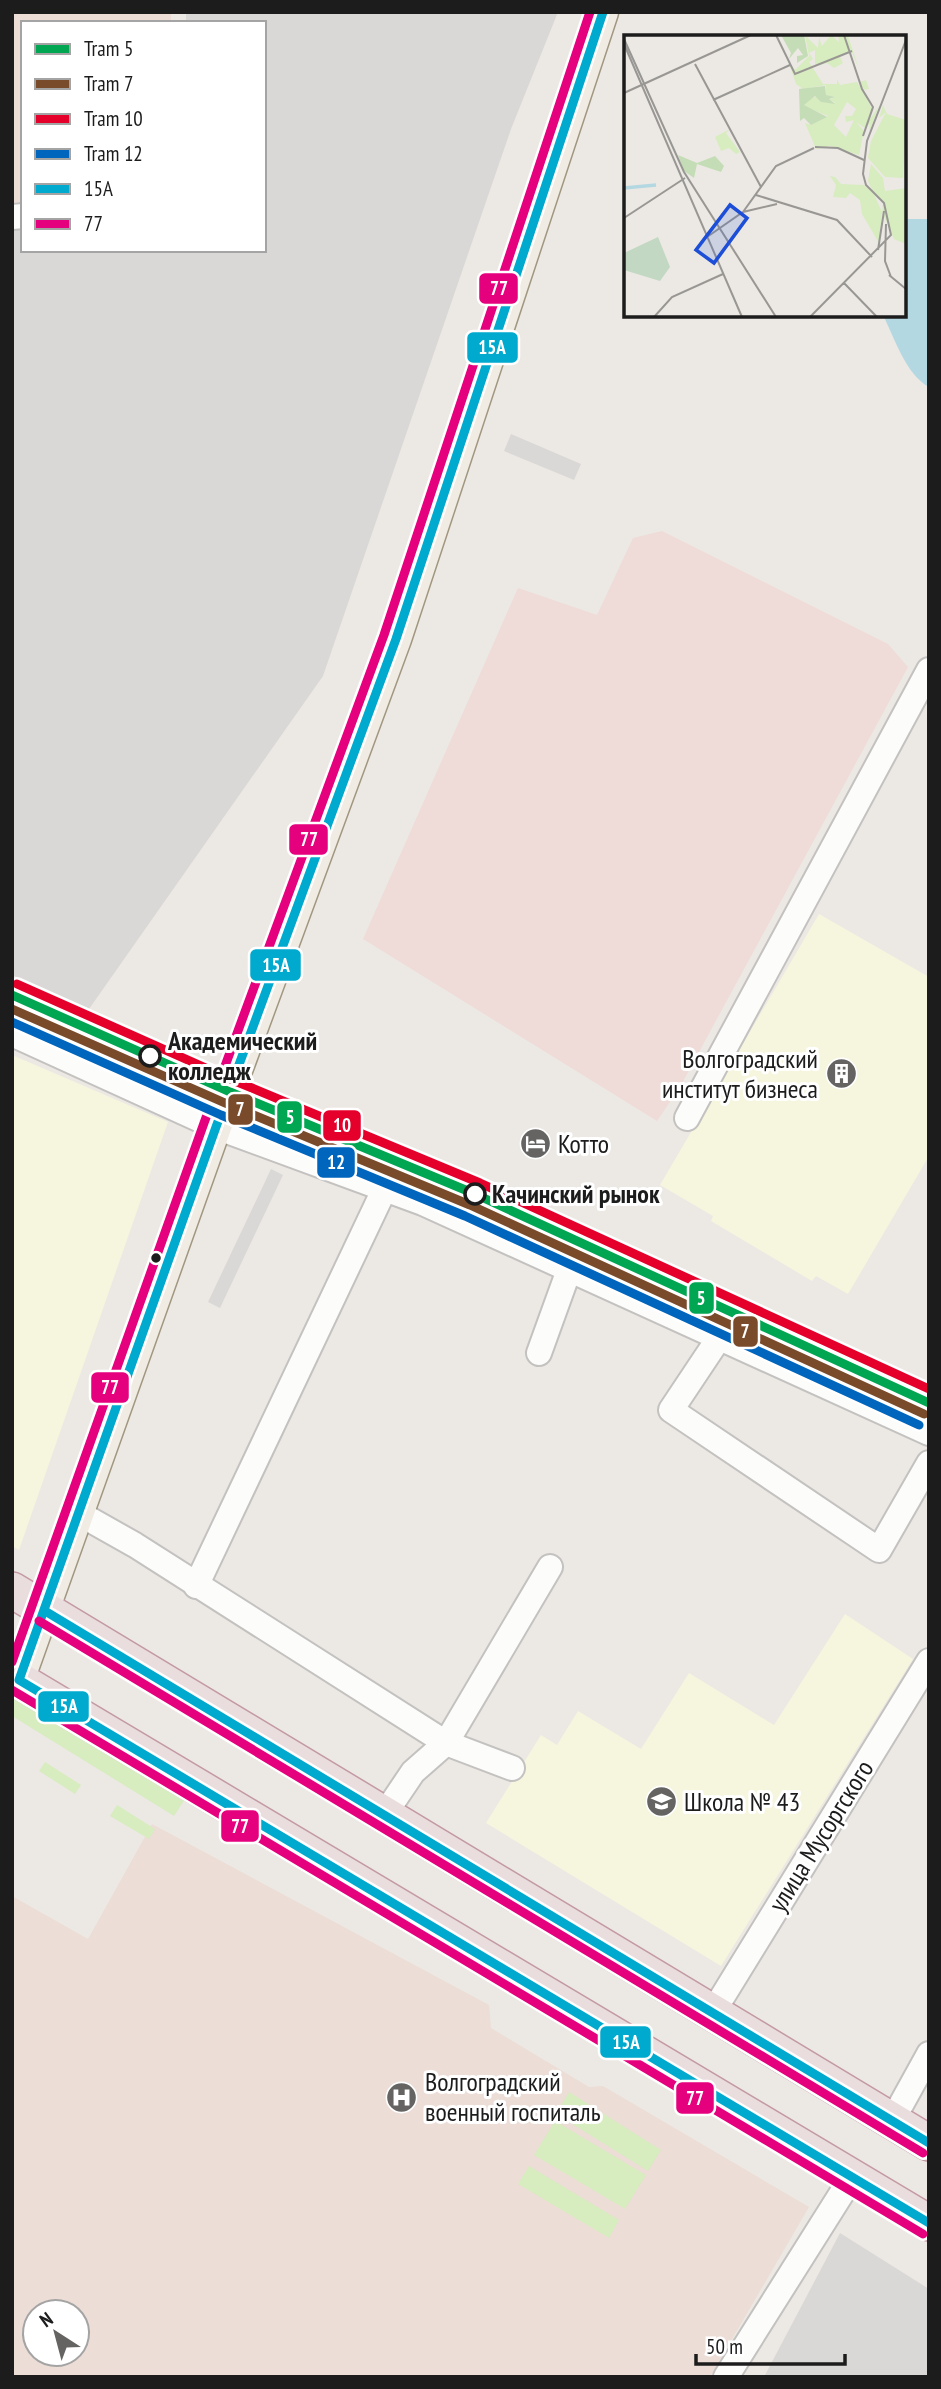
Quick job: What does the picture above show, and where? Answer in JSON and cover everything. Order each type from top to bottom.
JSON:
[{"type":"highway","points":[[12,1590],[929,2143]]},
{"type":"highway","points":[[15,1678],[929,2223]]},
{"type":"main road","points":[[15,1678],[45,1611],[216,1127],[396,639],[603,12]]},
{"type":"street","points":[[687,1118],[929,670]]},
{"type":"street","points":[[12,1034],[216,1127],[423,1203],[929,1433]]},
{"type":"street","points":[[196,1586],[384,1189]]},
{"type":"street","points":[[539,1353],[569,1270]]},
{"type":"street","points":[[719,1338],[671,1410],[879,1550],[929,1462]]},
{"type":"street","points":[[80,1514],[135,1545],[446,1743],[512,1768]]},
{"type":"street","points":[[384,1815],[412,1772],[446,1743],[550,1567]]},
{"type":"street","name":"улица Мусоргского","points":[[713,2012],[929,1661]]},
{"type":"street","points":[[892,2121],[929,2054]]},
{"type":"street","points":[[726,2377],[852,2177]]},
{"type":"shaded area","points":[[12,12],[171,12],[171,21],[21,21],[21,202],[12,202]]},
{"type":"shaded area","points":[[186,12],[558,12],[511,129],[323,676],[89,1009],[12,975],[12,209],[21,208],[21,252],[266,252],[266,21],[186,21]]},
{"type":"shaded area","points":[[511,434],[581,464],[574,480],[504,451]]},
{"type":"shaded area","points":[[662,531],[888,644],[908,667],[680,1087],[657,1121],[363,939],[518,588],[597,615],[633,538]]},
{"type":"shaded area","points":[[819,914],[929,977],[929,1156],[848,1294],[816,1276],[812,1281],[711,1221],[713,1216],[660,1185]]},
{"type":"shaded area","points":[[12,1055],[168,1122],[19,1550],[12,1546]]},
{"type":"shaded area","points":[[271,1169],[283,1175],[220,1308],[208,1302]]},
{"type":"shaded area","name":"Школа № 43","points":[[845,1614],[913,1659],[721,1966],[486,1823],[541,1735],[557,1745],[578,1711],[641,1749],[689,1673],[774,1725]]},
{"type":"shaded area","name":"Волгоградский военный госпиталь","points":[[152,1824],[489,2005],[491,2028],[589,2087],[603,2086],[809,2207],[710,2377],[12,2377],[12,1896],[88,1939]]},
{"type":"shaded area","points":[[840,2233],[929,2289],[929,2377],[764,2377]]},
{"type":"green space","points":[[12,1691],[187,1796],[174,1816],[12,1716]]},
{"type":"green space","points":[[45,1762],[81,1785],[75,1794],[39,1771]]},
{"type":"green space","points":[[117,1805],[155,1829],[149,1839],[110,1816]]},
{"type":"green space","points":[[569,2092],[661,2150],[648,2171],[556,2114]]},
{"type":"green space","points":[[555,2121],[646,2175],[625,2209],[534,2155]]},
{"type":"green space","points":[[529,2166],[619,2220],[609,2238],[518,2184]]},
{"type":"water","points":[[929,219],[929,387],[907,365],[884,317],[906,317],[906,220]]},
{"type":"tram line","name":"10","points":[[17,984],[235,1081],[480,1183],[929,1389]]},
{"type":"tram line","name":"5","points":[[12,995],[230,1092],[475,1194],[929,1403]]},
{"type":"tram line","name":"7","points":[[12,1009],[225,1103],[470,1205],[924,1414]]},
{"type":"tram line","name":"12","points":[[12,1022],[221,1115],[465,1216],[919,1425]]},
{"type":"transit line","name":"77","points":[[12,1662],[204,1123],[384,635],[590,12]]},
{"type":"transit line","name":"15А","points":[[603,12],[396,639],[216,1127],[19,1680],[929,2223]]},
{"type":"transit line","name":"15А","points":[[45,1611],[929,2143]]},
{"type":"transit line","name":"77","points":[[39,1621],[923,2153]]},
{"type":"transit line","name":"77","points":[[12,1690],[923,2234]]},
{"type":"place","name":"Академический колледж","points":[[150,1056]]},
{"type":"place","name":"Волгоградский институт бизнеса","points":[[841,1074]]},
{"type":"place","name":"Котто","points":[[535,1144]]},
{"type":"place","name":"Качинский рынок","points":[[475,1194]]},
{"type":"place","name":"Школа № 43","points":[[661,1802]]},
{"type":"place","name":"Волгоградский военный госпиталь","points":[[402,2097]]}]
